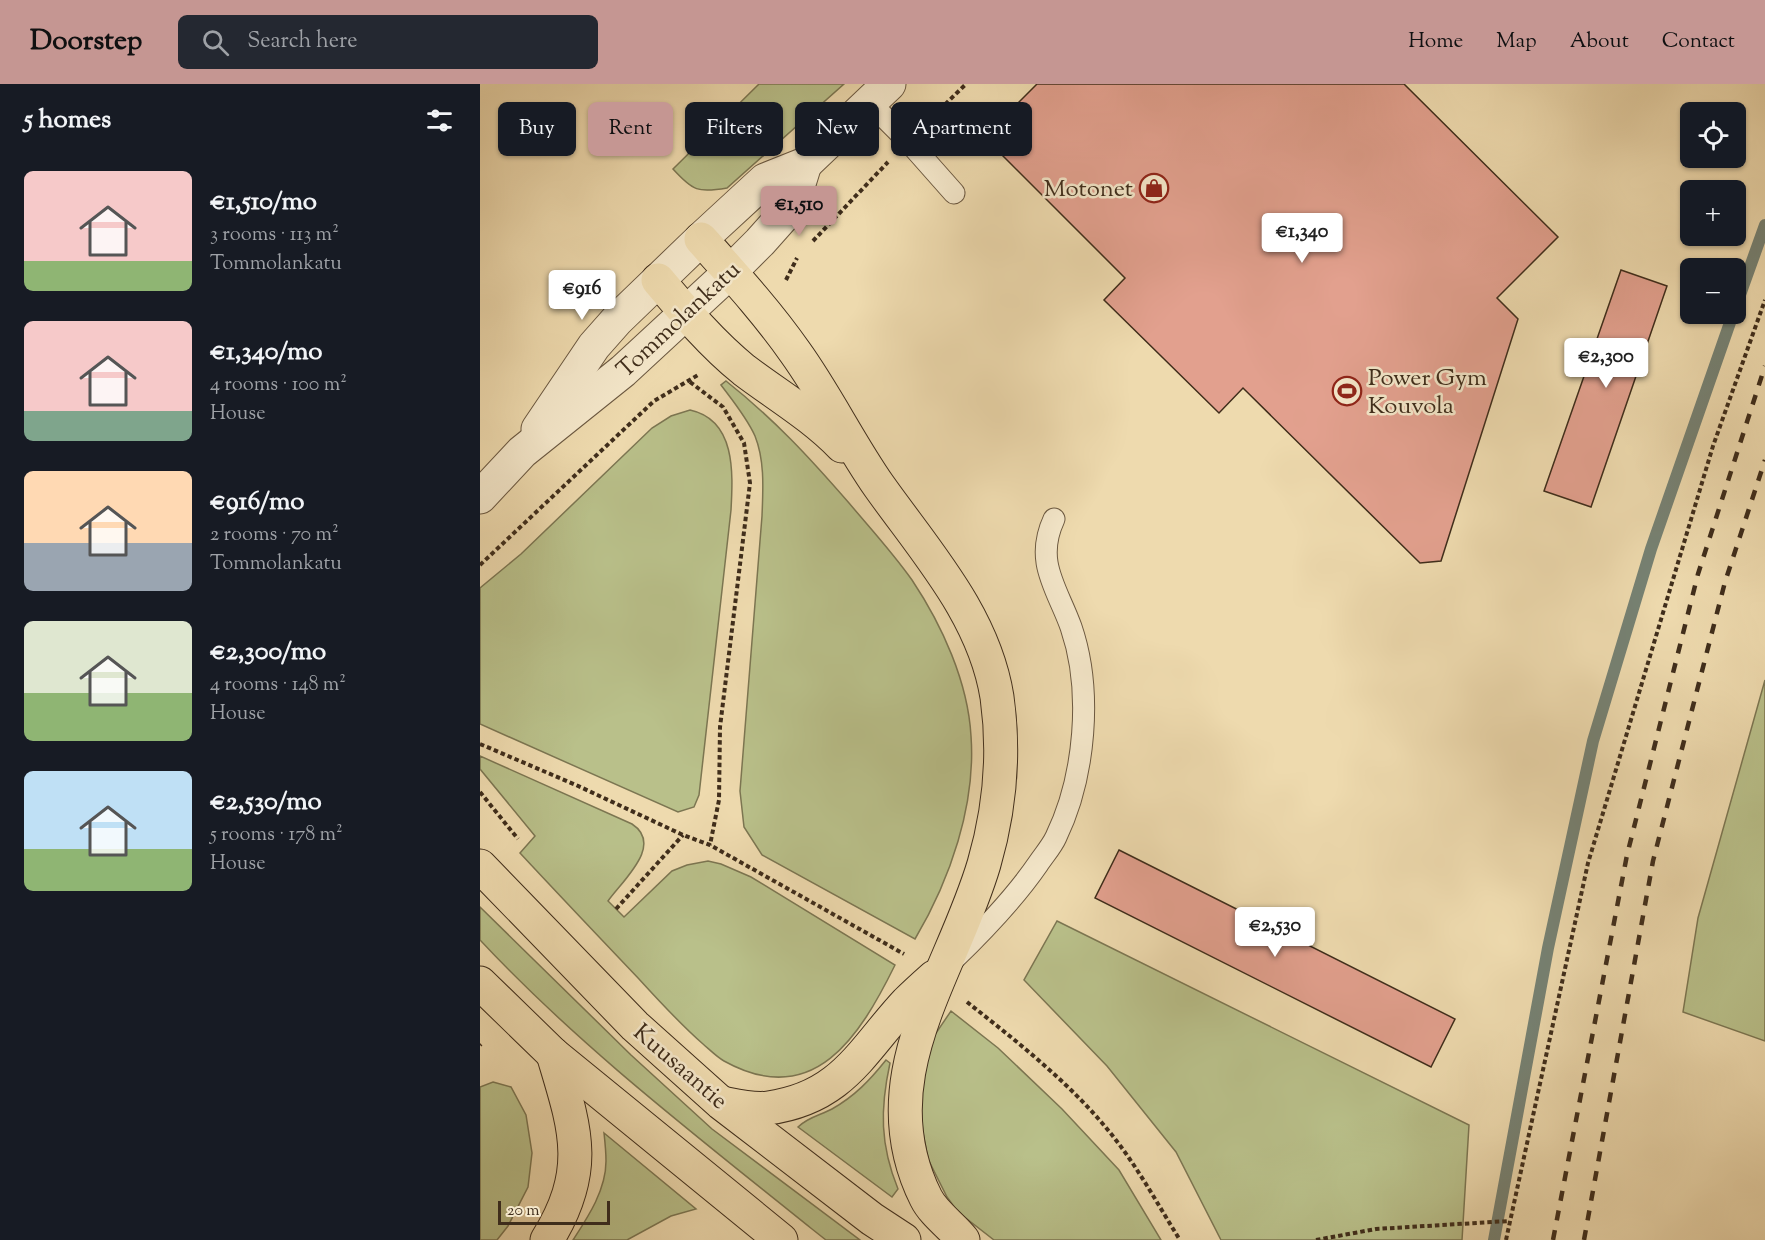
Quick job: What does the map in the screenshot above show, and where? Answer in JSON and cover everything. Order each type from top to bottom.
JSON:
[{"type":"main road","points":[[701,239],[766,312],[796,354],[878,484],[949,582],[973,626],[987,660],[996,693],[1000,725],[997,815],[963,925],[914,1044],[906,1085],[904,1114],[915,1173],[927,1201],[963,1240]]},
{"type":"main road","points":[[658,280],[686,313],[730,358],[797,407],[835,439],[878,484]]},
{"type":"main road","name":"Kuusaantie","points":[[480,866],[635,1026],[721,1103],[872,1219],[904,1240]]},
{"type":"main road","points":[[721,1103],[767,1108],[800,1101],[828,1087],[855,1065],[907,1003],[944,968]]},
{"type":"main road","points":[[480,983],[553,1054],[781,1240]]},
{"type":"main road","points":[[547,1240],[560,1219],[573,1185],[576,1150],[570,1110],[553,1054]]},
{"type":"street","name":"Tommolankatu","points":[[522,452],[594,345],[616,320],[765,180],[805,164],[880,93]]},
{"type":"street","name":"Tommolankatu","points":[[480,497],[522,452],[623,371],[760,242],[792,206],[805,164]]},
{"type":"lane","points":[[880,93],[891,112]]},
{"type":"lane","points":[[921,156],[954,193]]},
{"type":"lane","points":[[944,968],[990,925],[1025,882],[1056,839],[1072,796],[1080,753],[1083,708],[1081,667],[1071,628],[1047,564],[1045,548],[1054,519]]},
{"type":"path","points":[[948,102],[966,84]]},
{"type":"path","points":[[805,249],[894,156]]},
{"type":"path","points":[[782,288],[798,257]]},
{"type":"path","points":[[1506,1240],[1588,863],[1713,446],[1765,300]]},
{"type":"path","points":[[480,565],[654,401],[700,374]]},
{"type":"path","points":[[690,381],[723,407],[744,443],[750,483],[720,727],[719,800],[710,845]]},
{"type":"path","points":[[480,744],[710,845],[910,958]]},
{"type":"path","points":[[480,792],[518,839]]},
{"type":"path","points":[[616,909],[683,835]]},
{"type":"path","points":[[960,997],[1041,1061],[1087,1107],[1128,1156],[1180,1240]]},
{"type":"path","points":[[1316,1240],[1376,1229],[1509,1221]]},
{"type":"green space","points":[[759,84],[844,84],[824,102],[795,102],[795,128],[783,138],[783,102],[741,102]]},
{"type":"green space","points":[[686,156],[763,156],[727,188],[697,189],[673,169]]},
{"type":"green space","points":[[726,381],[805,454],[897,560],[923,597],[943,635],[959,675],[965,695],[971,736],[969,789],[965,815],[939,892],[915,939],[762,855],[744,827],[740,791],[762,516],[763,476],[755,436],[744,416],[721,385]]},
{"type":"green space","points":[[690,410],[705,416],[724,436],[731,465],[732,495],[699,795],[694,807],[678,812],[480,724],[480,588],[521,554],[652,428],[671,416]]},
{"type":"green space","points":[[1765,680],[1765,1041],[1683,1012],[1698,918]]},
{"type":"green space","points":[[480,756],[632,824],[641,832],[644,842],[638,862],[608,901],[624,917],[672,871],[708,861],[751,877],[895,965],[866,1017],[849,1040],[830,1058],[808,1071],[784,1077],[756,1074],[721,1059],[670,1013],[520,853],[535,836],[480,769]]},
{"type":"green space","points":[[480,907],[631,1055],[712,1129],[860,1240],[826,1240],[599,1054],[518,979],[480,940]]},
{"type":"green space","points":[[1057,921],[1469,1125],[1462,1240],[1221,1240],[1176,1152],[1107,1066],[1024,980]]},
{"type":"green space","points":[[951,1011],[998,1048],[1062,1109],[1119,1170],[1161,1240],[994,1240],[958,1212],[947,1197],[928,1159],[920,1104],[924,1073],[934,1036]]},
{"type":"green space","points":[[886,1060],[890,1063],[883,1111],[885,1142],[898,1189],[892,1197],[798,1127],[848,1099]]},
{"type":"green space","points":[[493,1082],[511,1087],[526,1115],[532,1153],[528,1187],[508,1226],[497,1240],[480,1240],[480,1087]]},
{"type":"green space","points":[[604,1133],[696,1209],[671,1216],[627,1240],[573,1240],[600,1193],[606,1161]]},
{"type":"building","points":[[1037,84],[1404,84],[1558,237],[1497,298],[1518,319],[1441,561],[1420,563],[1243,388],[1219,413],[1104,300],[1125,278],[1003,156],[1032,156],[1032,102],[1019,102]]},
{"type":"building","points":[[1621,270],[1667,286],[1591,507],[1544,491]]},
{"type":"building","points":[[1119,850],[1455,1019],[1431,1067],[1095,898]]},
{"type":"waterway","points":[[1746,278],[1765,225]]},
{"type":"waterway","points":[[1494,1240],[1548,948],[1593,741],[1651,549],[1730,324]]},
{"type":"railway","points":[[1553,1240],[1627,855],[1698,574],[1765,366]]},
{"type":"railway","points":[[1584,1240],[1653,861],[1725,582],[1765,460]]},
{"type":"place","name":"Motonet","points":[[1154,188]]},
{"type":"place","name":"Power Gym Kouvola","points":[[1347,391]]}]
